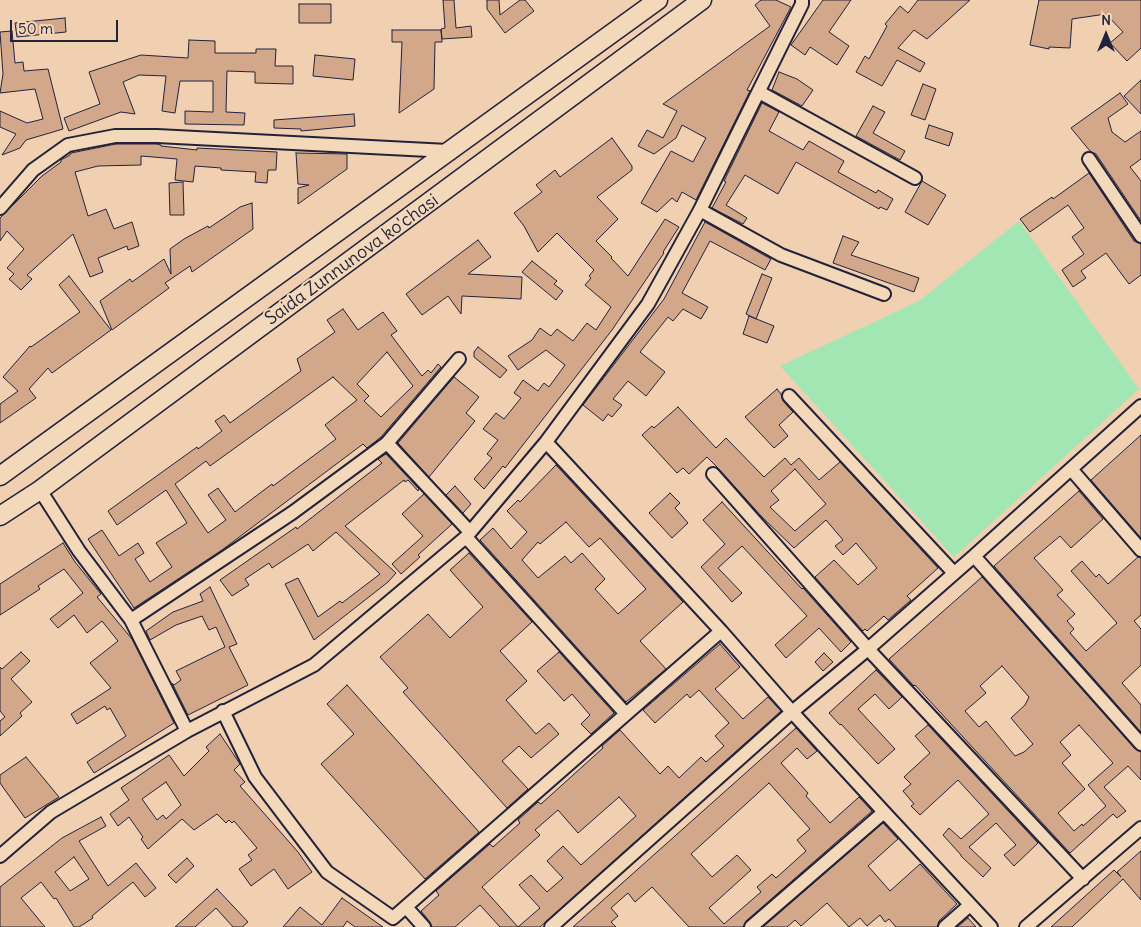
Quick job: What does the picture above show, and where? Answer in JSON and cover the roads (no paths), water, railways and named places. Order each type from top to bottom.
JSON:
[{"type":"main road","name":"Saida Zunnunova ko'chasi","points":[[2,472],[658,0]]},
{"type":"main road","name":"Saida Zunnunova ko'chasi","points":[[0,516],[40,490],[702,0]]},
{"type":"main road","points":[[606,39],[622,61]]},
{"type":"street","points":[[0,856],[52,812],[223,711],[314,664],[468,535],[546,442],[648,304],[700,210],[802,4],[802,0]]},
{"type":"street","points":[[759,92],[915,178]]},
{"type":"street","points":[[0,208],[33,170],[68,145],[115,136],[157,136],[448,151]]},
{"type":"street","points":[[1088,159],[1141,236]]},
{"type":"street","points":[[700,210],[781,255],[884,294]]},
{"type":"street","points":[[132,620],[292,513],[387,442],[459,359]]},
{"type":"street","points":[[789,396],[954,574]]},
{"type":"street","points":[[551,927],[792,712],[954,574],[1141,406]]},
{"type":"street","points":[[387,442],[626,714]]},
{"type":"street","points":[[546,442],[991,927]]},
{"type":"street","points":[[1071,470],[1141,550]]},
{"type":"street","points":[[713,474],[868,649],[1082,879]]},
{"type":"street","points":[[40,490],[79,551],[132,620],[188,731]]},
{"type":"street","points":[[974,556],[1141,744]]},
{"type":"street","points":[[223,711],[255,777],[327,872],[390,922],[721,631]]},
{"type":"street","points":[[751,927],[884,812]]},
{"type":"street","points":[[1026,927],[1141,828]]},
{"type":"street","points":[[945,927],[970,905]]},
{"type":"street","points":[[406,907],[424,927]]}]
